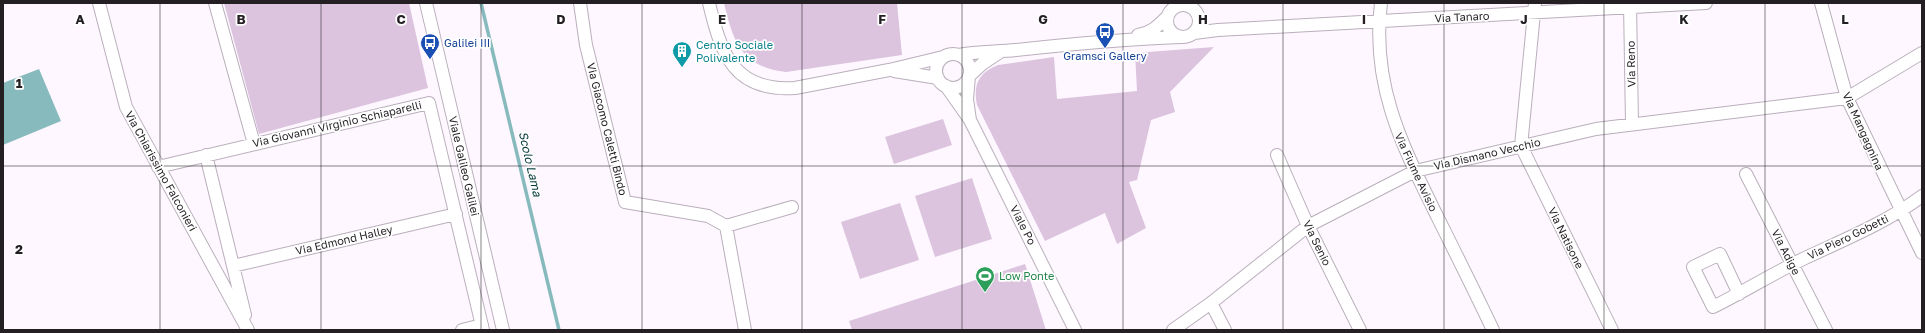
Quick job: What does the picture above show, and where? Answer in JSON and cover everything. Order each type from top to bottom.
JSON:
[{"type":"street","name":"Via Chiarissimo Falconieri","points":[[99,3],[126,107],[248,330]]},
{"type":"street","points":[[215,3],[254,144]]},
{"type":"street","name":"Viale Galileo Galilei","points":[[426,3],[503,330]]},
{"type":"street","name":"Via Giacomo Caletti Bindo","points":[[580,3],[586,45],[625,202],[708,216],[726,226]]},
{"type":"street","points":[[708,3],[717,36],[734,69],[748,80],[762,87],[779,90],[795,88],[889,70],[943,58],[953,54],[966,61],[969,66],[969,76]]},
{"type":"street","name":"Via Fiume Avisio","points":[[1381,3],[1379,22],[1381,72],[1395,127],[1415,171],[1494,330]]},
{"type":"street","name":"Via Tanaro","points":[[1194,33],[1218,30],[1379,22],[1534,8],[1706,3]]},
{"type":"street","name":"Via Mangagnina","points":[[1821,3],[1846,98],[1922,253]]},
{"type":"street","points":[[958,56],[973,52],[1000,52],[1115,39],[1145,34],[1157,27],[1177,4],[1186,5],[1195,9],[1208,25],[1218,30]]},
{"type":"street","name":"Via Reno","points":[[1630,5],[1632,124]]},
{"type":"street","points":[[1521,146],[1534,8]]},
{"type":"street","points":[[1115,39],[1190,36],[1194,33],[1199,24],[1195,9]]},
{"type":"street","points":[[1167,17],[1167,23],[1171,32],[1181,37]]},
{"type":"street","points":[[889,70],[942,82],[957,88],[962,85],[982,64],[1000,52]]},
{"type":"street","points":[[1846,98],[1922,52]]},
{"type":"street","points":[[942,82],[938,65],[943,58]]},
{"type":"street","name":"Viale Po","points":[[969,76],[967,99],[970,120]]},
{"type":"street","name":"Viale Po","points":[[942,82],[970,120],[1075,330]]},
{"type":"street","name":"Via Dismano Vecchio","points":[[1173,330],[1211,303],[1308,226],[1415,171],[1596,129],[1846,98]]},
{"type":"street","name":"Via Giovanni Virginio Schiaparelli","points":[[158,167],[429,103],[482,328]]},
{"type":"street","name":"Via Natisone","points":[[1521,146],[1612,330]]},
{"type":"street","points":[[441,153],[460,147]]},
{"type":"street","points":[[206,155],[248,330]]},
{"type":"street","name":"Via Senio","points":[[1277,155],[1308,226],[1360,330]]},
{"type":"street","name":"Via Adige","points":[[1746,174],[1826,330]]},
{"type":"street","name":"Via Piero Gobetti","points":[[1739,294],[1792,265],[1901,212],[1922,196]]},
{"type":"street","points":[[745,330],[726,226],[792,207]]},
{"type":"street","name":"Via Edmond Halley","points":[[233,266],[456,214]]},
{"type":"street","points":[[472,282],[491,278]]},
{"type":"street","points":[[1211,303],[1225,330]]},
{"type":"street","points":[[462,330],[482,328]]},
{"type":"shaded area","points":[[224,3],[409,3],[428,88],[259,134]]},
{"type":"shaded area","points":[[724,3],[897,3],[902,55],[786,72],[771,69],[749,58],[742,50],[731,29]]},
{"type":"shaded area","points":[[1214,47],[1170,92],[1175,112],[1151,120],[1137,180],[1129,182],[1146,228],[1117,244],[1105,213],[1045,241],[977,105],[976,91],[978,80],[991,68],[998,65],[1054,57],[1057,99],[1137,91],[1135,53]]},
{"type":"shaded area","points":[[943,119],[952,145],[894,164],[885,137]]},
{"type":"shaded area","points":[[972,178],[992,239],[935,257],[915,196]]},
{"type":"shaded area","points":[[900,203],[919,260],[860,279],[841,222]]},
{"type":"shaded area","name":"Low Ponte","points":[[1025,264],[1046,330],[852,330],[849,321]]},
{"type":"water","points":[[39,69],[61,121],[3,145],[3,83]]},
{"type":"waterway","name":"Scolo Lama","points":[[481,3],[559,330]]},
{"type":"place","name":"Gramsci Gallery","points":[[1105,49]]},
{"type":"place","name":"Galilei III","points":[[430,60]]},
{"type":"place","name":"Centro Sociale Polivalente","points":[[682,68]]},
{"type":"place","name":"Low Ponte","points":[[985,293]]}]
